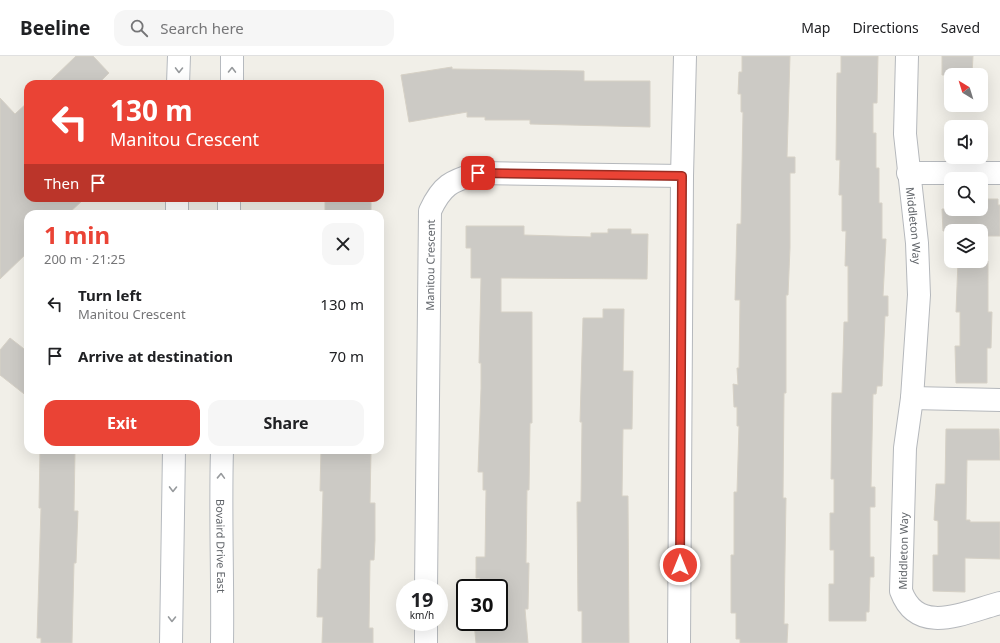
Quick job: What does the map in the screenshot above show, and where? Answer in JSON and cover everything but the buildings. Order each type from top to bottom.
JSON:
[{"type":"street","points":[[178,80],[179,56]]},
{"type":"street","points":[[232,56],[232,80]]},
{"type":"street","points":[[679,643],[682,176],[685,56]]},
{"type":"street","name":"Middleton Way","points":[[907,56],[904,134],[917,243],[919,295],[912,398],[905,448],[901,591],[905,602],[915,613],[924,617],[939,619],[1000,603]]},
{"type":"street","name":"Manitou Crescent","points":[[426,579],[430,211],[438,194],[457,179],[478,173],[682,176]]},
{"type":"street","name":"Middleton Way","points":[[908,173],[1000,173]]},
{"type":"street","points":[[912,398],[1000,400]]},
{"type":"street","points":[[171,643],[174,454]]},
{"type":"street","name":"Bovaird Drive East","points":[[222,454],[220,502],[223,570],[222,643]]},
{"type":"street","points":[[426,631],[426,643]]},
{"type":"route","points":[[478,173],[682,176],[680,565]]}]
